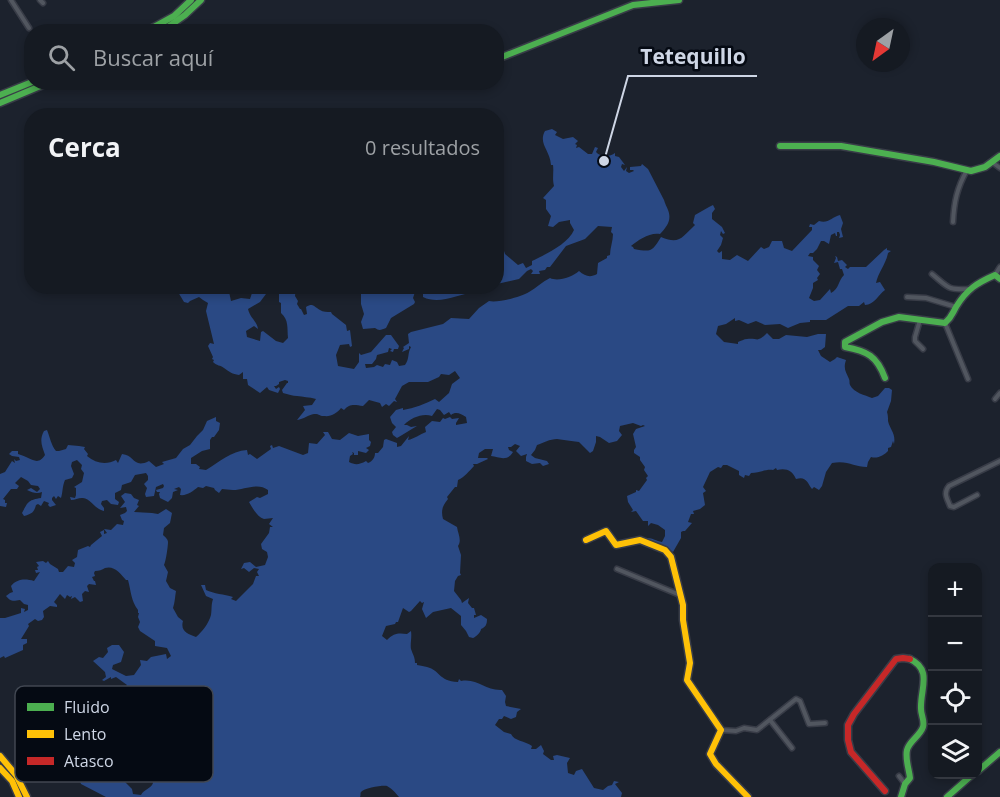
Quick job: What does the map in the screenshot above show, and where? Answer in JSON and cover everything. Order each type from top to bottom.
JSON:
[{"type":"main road","points":[[159,24],[174,15],[191,0]]},
{"type":"main road","points":[[172,24],[201,0]]},
{"type":"main road","points":[[504,56],[633,5],[678,0]]},
{"type":"main road","points":[[0,95],[24,85]]},
{"type":"main road","points":[[0,103],[31,90]]},
{"type":"main road","points":[[780,146],[841,146],[934,162],[971,171],[986,167],[1000,156]]},
{"type":"main road","points":[[885,378],[881,366],[873,355],[845,347],[845,342],[882,322],[899,317],[945,323],[952,317],[956,307],[970,289],[977,283],[997,277]]},
{"type":"main road","points":[[586,540],[606,531],[616,545],[640,540],[665,550],[671,557],[683,605],[690,663],[687,680],[721,730],[710,754],[716,764],[748,797]]},
{"type":"main road","points":[[885,791],[851,752],[848,725],[896,659],[903,657],[919,665],[924,675],[921,707],[924,726],[920,734],[908,746],[906,753],[910,778],[905,784],[901,797]]},
{"type":"main road","points":[[982,768],[1000,752]]},
{"type":"main road","points":[[0,756],[15,772]]},
{"type":"main road","points":[[0,768],[12,781],[19,797]]},
{"type":"main road","points":[[947,797],[967,779]]},
{"type":"main road","points":[[21,782],[27,797]]},
{"type":"street","points":[[11,0],[26,24]]},
{"type":"street","points":[[992,162],[1000,168]]},
{"type":"street","points":[[953,222],[954,200],[967,170]]},
{"type":"street","points":[[997,277],[1000,267]]},
{"type":"street","points":[[933,274],[949,289],[970,289]]},
{"type":"street","points":[[907,297],[926,298],[956,307]]},
{"type":"street","points":[[920,320],[915,341],[923,349]]},
{"type":"street","points":[[945,323],[968,379]]},
{"type":"street","points":[[995,399],[1000,393]]},
{"type":"street","points":[[977,495],[954,507],[950,506],[945,494],[949,486],[1000,461]]},
{"type":"street","points":[[617,569],[680,595]]},
{"type":"street","points":[[721,730],[736,731],[744,728],[757,730],[796,699],[800,701],[809,724],[825,723]]},
{"type":"street","points":[[770,720],[792,748]]},
{"type":"street","points":[[899,776],[905,784]]},
{"type":"shaded area","points":[[552,129],[557,132],[555,135],[563,139],[573,137],[578,141],[575,144],[576,148],[579,147],[588,154],[592,154],[595,147],[598,148],[596,152],[600,155],[608,156],[615,153],[615,156],[619,157],[625,165],[622,164],[621,167],[624,171],[627,167],[626,171],[629,173],[634,171],[630,170],[630,167],[642,164],[648,169],[664,200],[669,220],[660,234],[648,235],[641,239],[631,246],[634,249],[650,250],[661,237],[677,240],[695,225],[693,223],[695,215],[713,205],[715,209],[712,219],[722,227],[725,233],[721,231],[720,235],[723,238],[717,251],[719,253],[722,251],[722,259],[730,260],[737,255],[748,261],[761,247],[764,249],[769,247],[772,241],[782,241],[784,248],[792,251],[812,230],[812,227],[809,227],[810,224],[814,225],[819,221],[827,221],[840,215],[843,223],[841,229],[843,237],[839,238],[839,232],[837,236],[835,233],[831,235],[829,244],[821,241],[817,249],[808,256],[813,257],[819,266],[817,270],[820,274],[818,280],[813,283],[809,298],[814,301],[820,300],[830,289],[831,293],[834,291],[844,275],[838,262],[834,263],[835,256],[838,261],[842,260],[847,265],[845,267],[848,269],[866,267],[887,248],[891,251],[888,253],[876,283],[880,282],[885,290],[871,303],[865,305],[864,302],[859,306],[848,306],[826,320],[810,320],[810,322],[788,328],[780,324],[765,325],[756,321],[748,324],[739,320],[735,321],[735,318],[718,326],[716,334],[724,342],[738,344],[745,339],[759,339],[767,333],[773,339],[786,335],[807,337],[826,334],[825,347],[818,350],[821,356],[830,362],[837,357],[846,360],[845,370],[854,390],[872,398],[878,396],[885,388],[892,390],[887,412],[894,444],[893,441],[891,447],[883,455],[871,457],[867,467],[842,462],[832,463],[819,490],[814,487],[812,489],[806,480],[796,479],[791,472],[786,470],[776,468],[751,473],[749,476],[745,475],[744,478],[739,475],[739,471],[727,465],[718,467],[710,472],[703,487],[706,491],[703,493],[705,505],[693,511],[694,514],[691,514],[688,522],[692,523],[681,532],[681,538],[673,552],[667,548],[660,550],[646,542],[647,538],[651,538],[662,542],[665,530],[651,523],[648,526],[648,521],[643,521],[636,511],[631,512],[633,510],[628,502],[627,496],[636,490],[639,491],[648,476],[640,457],[634,453],[636,447],[633,434],[636,429],[645,426],[643,425],[633,423],[620,426],[619,431],[622,435],[617,441],[609,443],[596,436],[593,451],[590,453],[579,442],[549,440],[537,445],[531,455],[547,461],[549,464],[543,466],[540,463],[532,464],[526,461],[527,454],[521,456],[516,451],[520,446],[515,444],[508,447],[513,452],[506,458],[491,456],[493,449],[485,449],[479,453],[478,458],[488,459],[473,464],[469,472],[458,480],[457,487],[447,497],[442,511],[443,519],[457,527],[460,541],[458,546],[461,555],[461,575],[455,581],[454,591],[462,603],[469,598],[468,603],[474,608],[476,615],[474,618],[481,615],[487,619],[486,625],[476,637],[469,637],[461,625],[461,616],[451,608],[433,612],[426,618],[422,609],[424,602],[420,601],[409,612],[403,608],[398,622],[386,626],[382,636],[387,640],[394,635],[407,634],[411,631],[411,649],[417,665],[435,670],[447,680],[472,681],[491,689],[502,690],[506,696],[506,706],[521,709],[517,712],[516,717],[511,719],[504,716],[495,725],[532,746],[531,749],[536,749],[541,745],[543,754],[551,760],[554,760],[553,756],[557,755],[570,758],[567,763],[568,773],[574,775],[576,771],[582,769],[594,788],[603,790],[612,785],[614,781],[619,782],[615,784],[622,793],[621,797],[399,797],[385,786],[363,791],[360,797],[106,797],[81,784],[80,782],[125,782],[132,789],[133,794],[141,795],[151,787],[153,782],[213,782],[213,686],[126,686],[116,677],[102,680],[106,677],[105,672],[93,661],[99,657],[103,658],[108,652],[107,648],[112,645],[119,645],[124,652],[121,662],[113,665],[112,669],[126,676],[134,675],[141,665],[140,660],[147,661],[151,657],[166,654],[167,659],[171,656],[167,648],[155,646],[155,641],[140,631],[139,613],[128,580],[108,567],[95,571],[95,576],[92,577],[96,585],[87,586],[89,592],[85,591],[82,594],[83,601],[80,602],[75,597],[71,599],[72,596],[67,595],[65,599],[60,594],[54,602],[57,607],[50,606],[43,611],[42,620],[35,619],[28,624],[21,639],[27,639],[23,650],[0,658],[0,618],[21,613],[21,608],[25,609],[24,612],[28,610],[28,605],[20,600],[11,600],[6,596],[13,592],[11,586],[19,580],[34,581],[40,572],[36,573],[35,570],[38,570],[39,566],[36,562],[46,563],[48,561],[59,572],[63,572],[68,566],[74,567],[75,563],[72,560],[77,557],[78,550],[90,547],[102,536],[100,532],[104,530],[104,534],[107,533],[104,529],[111,530],[117,524],[123,525],[124,521],[120,515],[127,511],[126,507],[120,508],[125,502],[121,496],[125,493],[131,494],[139,500],[137,505],[139,506],[134,512],[158,514],[166,509],[172,513],[170,523],[164,528],[163,535],[168,542],[164,565],[168,572],[166,581],[170,588],[176,591],[173,608],[183,621],[184,630],[196,637],[209,621],[213,599],[206,596],[201,585],[205,585],[206,590],[233,597],[231,599],[236,601],[253,584],[256,576],[259,576],[257,572],[259,569],[254,568],[249,572],[244,568],[241,569],[244,563],[250,562],[256,567],[265,565],[268,557],[261,544],[269,533],[270,527],[273,527],[269,524],[273,518],[261,518],[249,502],[268,494],[268,490],[255,486],[233,490],[222,489],[219,493],[214,488],[206,486],[180,495],[179,487],[174,489],[178,490],[173,492],[168,502],[160,498],[160,492],[156,490],[163,488],[163,484],[156,487],[154,496],[146,497],[147,488],[144,484],[148,476],[146,473],[135,475],[131,482],[122,485],[121,490],[115,493],[118,505],[111,504],[107,500],[102,501],[104,511],[85,498],[71,500],[70,497],[75,498],[76,495],[74,487],[82,482],[84,473],[81,469],[82,465],[77,460],[72,462],[74,474],[72,478],[65,480],[61,498],[58,496],[56,499],[54,496],[52,498],[56,505],[50,507],[49,503],[44,501],[41,506],[36,505],[32,513],[24,516],[22,513],[27,504],[41,498],[42,492],[35,493],[27,490],[31,488],[37,492],[40,489],[21,477],[15,483],[19,486],[17,489],[11,489],[3,499],[7,503],[6,507],[0,506],[0,474],[5,472],[12,461],[15,463],[14,459],[20,460],[19,457],[9,454],[12,451],[18,451],[18,454],[32,460],[41,460],[45,455],[42,437],[44,431],[47,430],[56,451],[66,449],[68,445],[79,446],[85,447],[87,456],[98,462],[116,460],[118,463],[122,454],[137,463],[149,461],[156,467],[164,464],[162,462],[176,458],[203,430],[207,421],[216,417],[216,421],[220,423],[219,430],[210,440],[210,449],[191,458],[191,464],[196,464],[200,467],[199,469],[206,470],[225,457],[241,451],[247,450],[248,455],[257,459],[271,449],[272,445],[273,448],[279,446],[303,455],[308,453],[309,443],[317,444],[325,435],[323,432],[328,432],[332,439],[340,440],[349,433],[358,436],[369,434],[371,442],[366,448],[369,450],[366,453],[358,451],[358,455],[352,452],[350,456],[349,462],[357,464],[371,461],[375,453],[383,447],[384,440],[397,443],[397,447],[401,446],[409,436],[408,440],[426,432],[425,427],[432,421],[440,422],[443,418],[450,417],[459,418],[456,425],[467,423],[466,417],[462,415],[457,413],[451,415],[449,412],[444,415],[437,409],[432,416],[421,416],[410,420],[404,425],[417,426],[397,438],[392,432],[396,427],[390,417],[396,410],[411,408],[435,399],[439,402],[449,393],[452,384],[460,378],[455,371],[449,375],[441,374],[428,382],[409,382],[402,386],[395,399],[397,402],[394,401],[389,406],[386,404],[382,407],[380,403],[369,400],[363,406],[351,405],[331,415],[314,414],[297,420],[305,410],[303,406],[312,405],[316,399],[283,393],[282,390],[288,383],[285,380],[274,386],[276,389],[279,387],[278,393],[267,387],[260,393],[248,385],[247,379],[243,379],[243,372],[239,375],[235,374],[214,363],[208,346],[210,343],[214,344],[206,311],[208,303],[199,297],[188,303],[184,302],[179,294],[230,294],[231,301],[241,298],[250,299],[252,294],[266,294],[260,302],[248,309],[258,329],[254,326],[246,331],[247,337],[260,341],[263,331],[276,341],[283,343],[288,338],[285,318],[281,313],[279,294],[295,294],[297,304],[304,315],[307,314],[306,307],[310,305],[322,311],[331,312],[346,325],[347,331],[350,330],[352,346],[340,345],[336,355],[338,366],[354,369],[359,362],[359,353],[361,355],[371,352],[386,335],[391,335],[399,346],[398,349],[394,349],[393,352],[389,348],[388,352],[377,355],[372,364],[365,364],[366,368],[390,365],[392,360],[399,366],[405,365],[411,347],[409,346],[409,349],[402,352],[403,347],[409,343],[408,334],[411,332],[443,324],[451,318],[469,319],[489,301],[521,296],[550,278],[565,278],[579,271],[592,276],[597,274],[598,263],[610,255],[612,227],[598,226],[585,239],[566,246],[550,267],[539,271],[540,274],[531,274],[533,271],[531,269],[519,279],[504,282],[504,251],[518,265],[523,263],[526,268],[532,265],[532,261],[562,244],[574,230],[570,220],[559,222],[553,227],[548,226],[551,216],[546,209],[546,200],[543,198],[554,186],[553,165],[551,165],[543,140],[545,131]]},
{"type":"shaded area","points":[[361,294],[414,294],[414,304],[391,318],[386,328],[380,330],[363,329],[361,322],[364,314]]},
{"type":"shaded area","points":[[423,294],[466,294],[442,300],[423,297]]},
{"type":"traffic: fast","points":[[160,24],[174,16],[191,0]]},
{"type":"traffic: fast","points":[[172,24],[201,0]]},
{"type":"traffic: fast","points":[[504,56],[633,5],[679,0]]},
{"type":"traffic: fast","points":[[0,95],[24,85]]},
{"type":"traffic: fast","points":[[0,103],[31,90]]},
{"type":"traffic: fast","points":[[780,146],[841,146],[934,162],[971,171],[985,167],[1000,156]]},
{"type":"traffic: fast","points":[[885,378],[875,360],[859,350],[845,347],[845,342],[882,322],[899,317],[945,323],[973,287],[995,275],[1000,279]]},
{"type":"traffic: fast","points":[[901,797],[905,784],[910,778],[907,750],[922,730],[923,725],[921,709],[923,674],[917,663],[910,659]]},
{"type":"traffic: fast","points":[[982,768],[1000,752]]},
{"type":"traffic: fast","points":[[947,797],[967,779]]},
{"type":"traffic: slow","points":[[586,540],[606,531],[616,545],[640,540],[665,550],[671,557],[683,605],[690,663],[687,680],[721,730],[710,754],[716,764],[748,797]]},
{"type":"traffic: slow","points":[[0,756],[15,774]]},
{"type":"traffic: slow","points":[[0,768],[12,781],[19,797]]},
{"type":"traffic: slow","points":[[20,782],[27,797]]},
{"type":"traffic: jam","points":[[885,791],[851,752],[848,725],[896,659],[910,659]]},
{"type":"place","name":"Tetequillo","points":[[604,161]]}]
